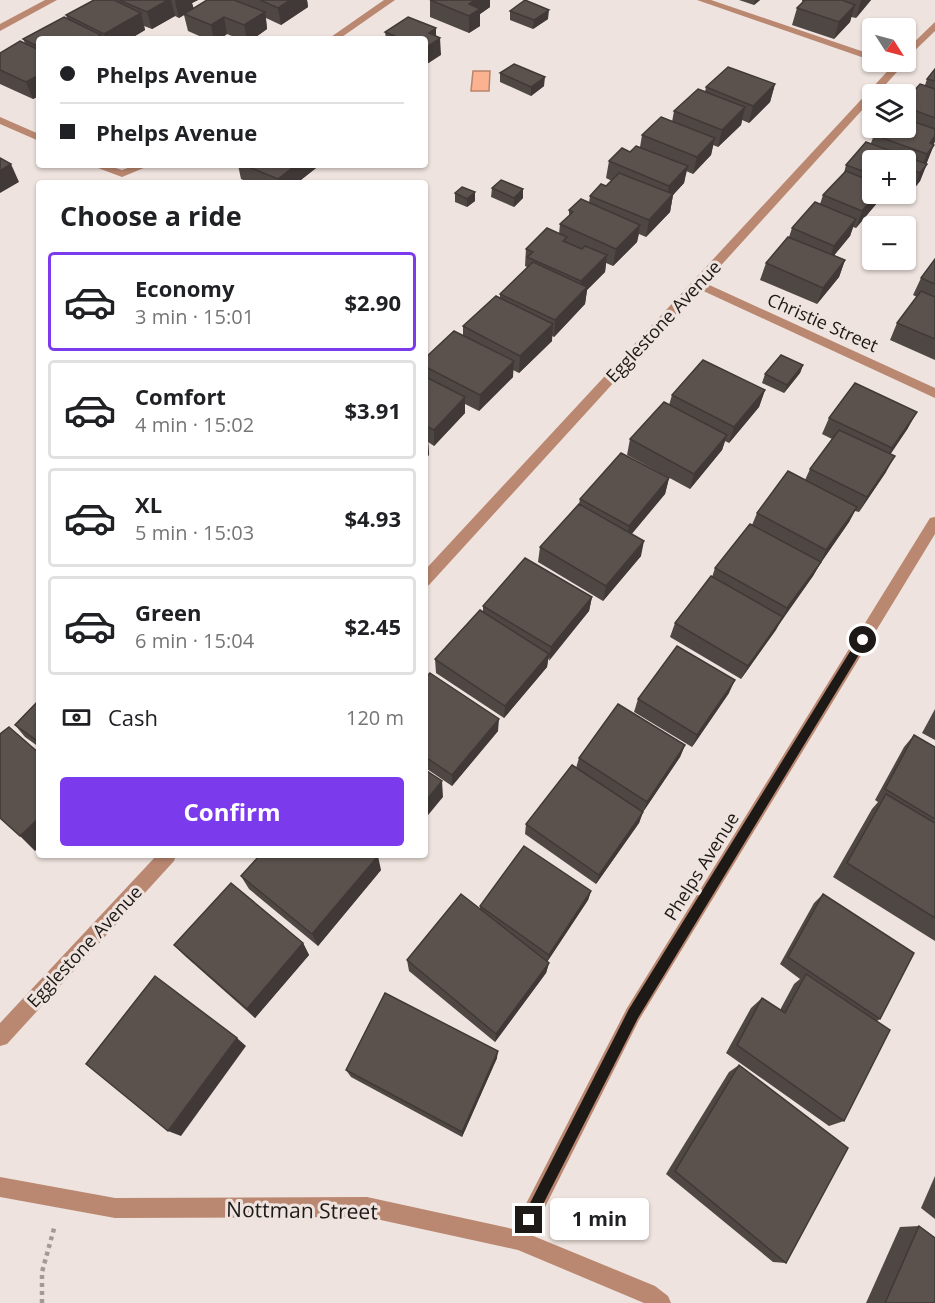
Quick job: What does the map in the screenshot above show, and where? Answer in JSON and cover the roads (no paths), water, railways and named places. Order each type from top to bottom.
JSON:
[{"type":"street","points":[[0,28],[51,0]]},
{"type":"street","points":[[337,36],[390,0]]},
{"type":"street","points":[[702,0],[862,54]]},
{"type":"street","points":[[916,45],[935,25]]},
{"type":"street","name":"Egglestone Avenue","points":[[428,577],[892,72]]},
{"type":"street","points":[[0,120],[36,137]]},
{"type":"street","points":[[104,168],[122,174],[138,168]]},
{"type":"street","name":"Christie Street","points":[[697,284],[935,393]]},
{"type":"street","name":"Phelps Avenue","points":[[518,1240],[633,1014],[935,522]]},
{"type":"street","name":"Egglestone Avenue","points":[[0,1036],[165,858]]},
{"type":"street","name":"Nottman Street","points":[[0,1187],[115,1208],[367,1207],[518,1240],[648,1293],[661,1303]]}]
